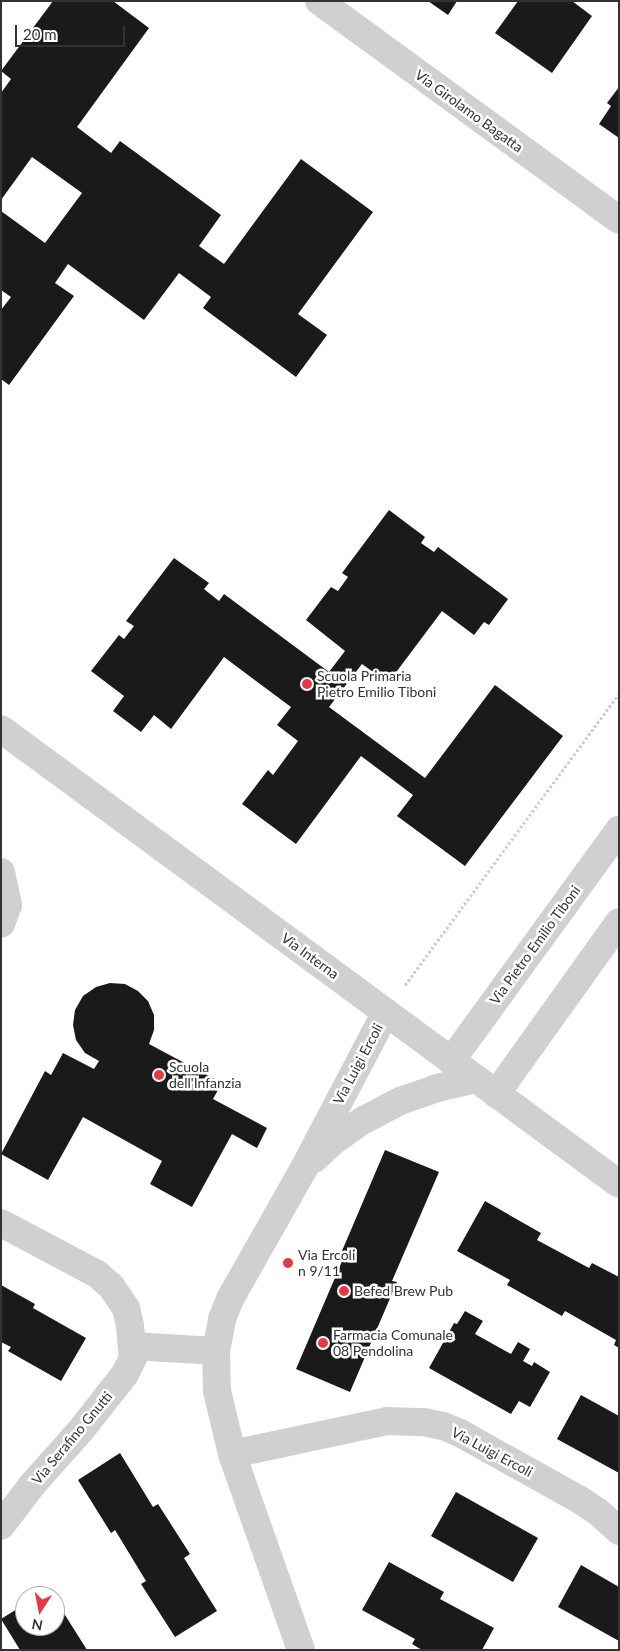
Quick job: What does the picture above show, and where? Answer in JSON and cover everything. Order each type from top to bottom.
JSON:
[{"type":"street","name":"Via Girolamo Bagatta","points":[[319,1],[619,220]]},
{"type":"street","name":"Via Interna","points":[[1,729],[619,1184]]},
{"type":"street","name":"Via Pietro Emilio Tiboni","points":[[451,1061],[619,830]]},
{"type":"street","points":[[1,872],[8,905],[1,924]]},
{"type":"street","points":[[486,1086],[619,922]]},
{"type":"street","name":"Via Luigi Ercoli","points":[[301,1650],[232,1454],[217,1391],[216,1351],[222,1319],[230,1299],[303,1170],[386,1012]]},
{"type":"street","name":"Via Luigi Ercoli","points":[[303,1170],[332,1142],[364,1120],[385,1109],[437,1088],[486,1086]]},
{"type":"street","name":"Via Serafino Gnutti","points":[[1,1222],[97,1274],[111,1286],[126,1308],[133,1346],[133,1358],[125,1374],[81,1430],[32,1485],[1,1526]]},
{"type":"street","points":[[133,1346],[216,1351]]},
{"type":"street","name":"Via Luigi Ercoli","points":[[232,1454],[388,1421],[424,1422],[442,1426],[460,1434],[580,1500],[597,1511],[619,1531]]},
{"type":"path","points":[[402,989],[619,694]]},
{"type":"building","points":[[53,1],[113,1],[149,28],[77,127],[111,153],[120,141],[221,215],[199,246],[224,264],[301,159],[373,212],[298,314],[327,335],[296,377],[203,308],[211,297],[179,273],[144,320],[68,264],[55,283],[74,296],[9,385],[1,379],[1,310],[11,297],[1,290],[1,211],[45,243],[82,193],[32,157],[1,200],[1,93],[11,79],[1,71]]},
{"type":"building","points":[[428,1],[457,1],[448,15]]},
{"type":"building","points":[[518,1],[572,1],[592,16],[552,73],[495,33]]},
{"type":"building","points":[[619,87],[619,138],[599,124],[611,106],[607,103]]},
{"type":"building","points":[[389,510],[425,537],[421,543],[434,552],[438,547],[508,599],[489,625],[484,622],[474,635],[442,611],[388,683],[362,664],[329,707],[425,778],[495,685],[563,736],[465,866],[397,816],[413,795],[361,756],[296,844],[242,804],[268,770],[273,775],[298,741],[277,725],[291,707],[224,657],[171,729],[154,715],[141,732],[113,711],[124,696],[91,671],[119,635],[124,639],[134,626],[126,621],[174,558],[209,583],[204,589],[219,601],[224,594],[329,672],[345,651],[306,620],[331,587],[338,591],[348,577],[342,573]]},
{"type":"building","points":[[110,983],[125,984],[138,991],[148,1001],[154,1015],[154,1030],[149,1044],[222,1083],[213,1099],[267,1128],[257,1148],[232,1134],[192,1207],[150,1184],[162,1161],[83,1117],[48,1180],[1,1154],[45,1071],[51,1075],[63,1053],[94,1069],[99,1061],[85,1053],[76,1040],[73,1025],[75,1010],[83,996],[96,987]]},
{"type":"building","points":[[385,1150],[439,1172],[392,1281],[397,1282],[350,1392],[296,1369],[343,1259],[339,1258]]},
{"type":"building","points":[[485,1201],[541,1233],[537,1240],[589,1268],[592,1263],[619,1277],[619,1348],[614,1345],[616,1340],[565,1311],[562,1316],[507,1285],[510,1280],[457,1251]]},
{"type":"building","points":[[1,1285],[35,1304],[33,1308],[86,1338],[61,1381],[8,1351],[11,1347],[1,1342]]},
{"type":"building","points":[[465,1311],[483,1321],[475,1334],[511,1354],[518,1342],[530,1349],[523,1361],[532,1366],[534,1362],[550,1372],[530,1407],[519,1401],[511,1414],[429,1368],[454,1323],[457,1324]]},
{"type":"building","points":[[581,1395],[619,1416],[619,1473],[557,1439]]},
{"type":"building","points":[[120,1453],[153,1507],[158,1504],[190,1554],[184,1558],[217,1611],[175,1637],[141,1584],[146,1581],[115,1530],[111,1533],[78,1480]]},
{"type":"building","points":[[456,1492],[538,1538],[513,1582],[431,1536]]},
{"type":"building","points":[[389,1562],[444,1592],[440,1599],[494,1628],[482,1650],[422,1650],[412,1644],[415,1639],[362,1610]]},
{"type":"building","points":[[581,1565],[619,1587],[619,1641],[558,1607]]},
{"type":"building","points":[[15,1610],[15,1636],[65,1636],[65,1615],[87,1650],[20,1650],[1,1619]]},
{"type":"place","name":"Scuola Primaria Pietro Emilio Tiboni","points":[[307,684]]},
{"type":"place","name":"Scuola dell'Infanzia","points":[[159,1075]]},
{"type":"place","name":"Via Ercoli n 9/11","points":[[288,1263]]},
{"type":"place","name":"Befed Brew Pub","points":[[344,1291]]},
{"type":"place","name":"Farmacia Comunale 08 Pendolina","points":[[323,1343]]}]
